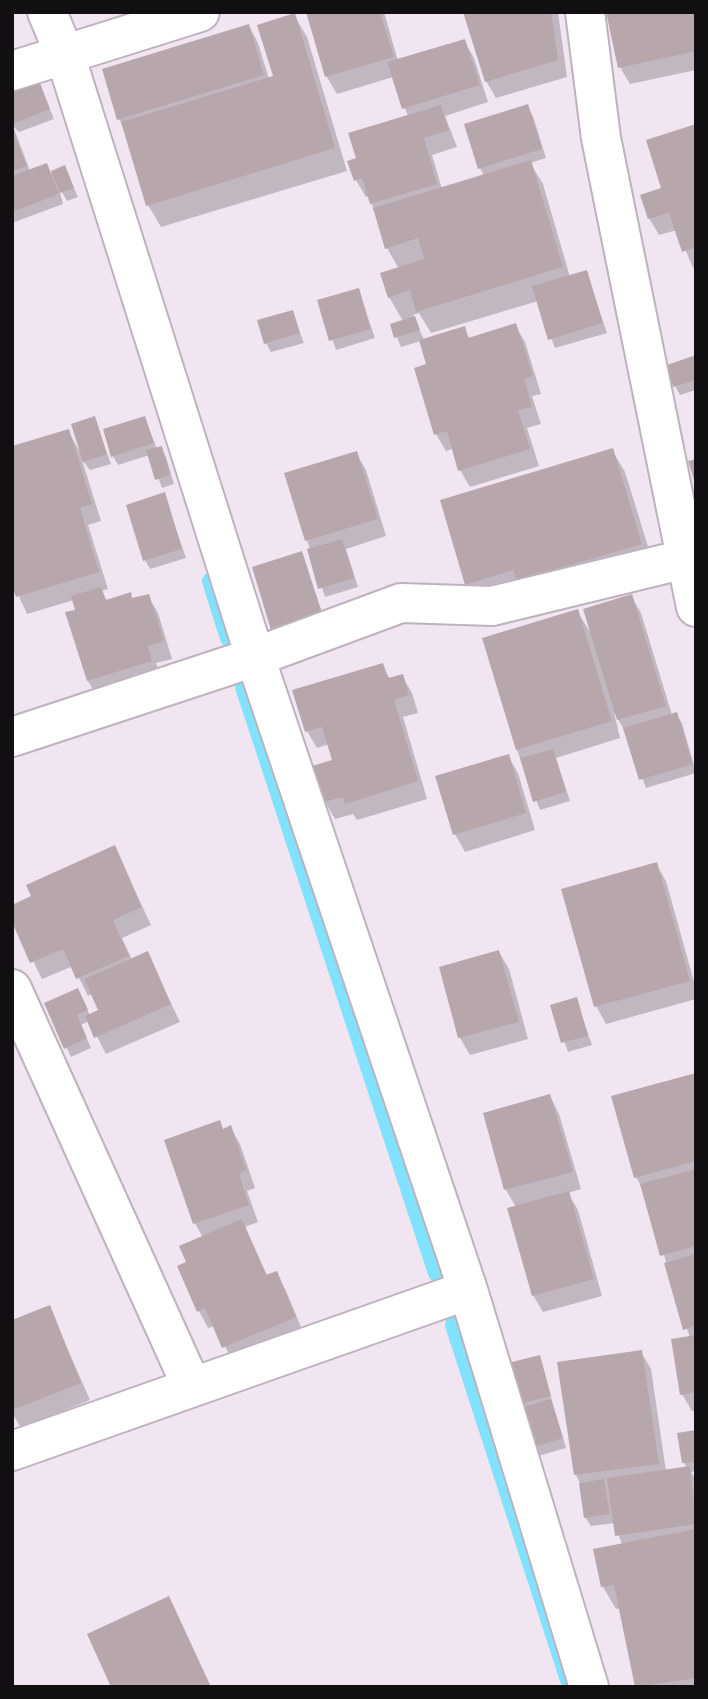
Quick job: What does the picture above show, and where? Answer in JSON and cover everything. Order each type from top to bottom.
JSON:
[{"type":"street","points":[[47,12],[65,55],[255,657],[468,1290],[589,1687]]},
{"type":"street","points":[[12,71],[200,12]]},
{"type":"street","points":[[585,12],[601,138],[696,607]]},
{"type":"street","points":[[12,737],[255,657],[401,603],[492,606],[685,559]]},
{"type":"street","points":[[12,989],[192,1387]]},
{"type":"street","points":[[12,1451],[468,1290]]},
{"type":"building","points":[[306,12],[380,12],[394,57],[325,77]]},
{"type":"building","points":[[463,12],[551,12],[558,60],[485,82]]},
{"type":"building","points":[[606,12],[696,12],[696,51],[618,68]]},
{"type":"building","points":[[295,13],[335,148],[146,206],[121,122],[273,76],[257,25]]},
{"type":"building","points":[[249,24],[264,75],[117,120],[102,69]]},
{"type":"building","points":[[465,39],[480,85],[402,109],[387,62]]},
{"type":"building","points":[[38,78],[50,109],[12,124],[12,88]]},
{"type":"building","points":[[528,104],[542,149],[478,169],[464,124]]},
{"type":"building","points":[[441,105],[449,130],[424,138],[437,184],[370,204],[362,178],[354,181],[347,161],[356,158],[348,133]]},
{"type":"building","points":[[696,124],[696,247],[682,252],[669,213],[648,219],[640,195],[661,188],[646,140]]},
{"type":"building","points":[[12,129],[27,166],[12,171]]},
{"type":"building","points":[[531,160],[563,267],[416,312],[410,290],[388,298],[380,273],[424,259],[418,238],[385,249],[373,208]]},
{"type":"building","points":[[47,163],[59,194],[12,212],[12,176]]},
{"type":"building","points":[[65,165],[74,188],[60,193],[51,171]]},
{"type":"building","points":[[587,270],[603,323],[548,340],[532,286]]},
{"type":"building","points":[[359,288],[371,329],[329,341],[317,300]]},
{"type":"building","points":[[293,310],[300,333],[264,344],[257,320]]},
{"type":"building","points":[[415,316],[420,330],[394,338],[390,324]]},
{"type":"building","points":[[516,323],[533,376],[524,379],[532,407],[518,410],[530,449],[458,471],[447,431],[434,435],[414,368],[426,364],[419,340],[465,326],[468,338]]},
{"type":"building","points":[[696,355],[696,380],[673,387],[667,365]]},
{"type":"building","points":[[95,416],[107,454],[83,462],[71,424]]},
{"type":"building","points":[[145,416],[154,443],[111,457],[103,429]]},
{"type":"building","points":[[69,429],[92,504],[80,508],[99,572],[16,597],[12,586],[12,446]]},
{"type":"building","points":[[162,446],[170,475],[155,480],[146,450]]},
{"type":"building","points":[[613,448],[642,544],[517,581],[513,570],[465,585],[440,500]]},
{"type":"building","points":[[357,451],[378,519],[305,541],[284,473]]},
{"type":"building","points":[[696,459],[696,483],[695,483],[688,461]]},
{"type":"building","points":[[165,492],[182,549],[143,561],[126,505]]},
{"type":"building","points":[[342,539],[354,578],[318,589],[307,549]]},
{"type":"building","points":[[302,551],[322,614],[271,630],[252,567]]},
{"type":"building","points":[[101,587],[106,600],[131,592],[132,598],[149,594],[164,641],[148,646],[152,661],[87,681],[65,612],[75,610],[71,596]]},
{"type":"building","points":[[632,594],[666,706],[617,720],[583,609]]},
{"type":"building","points":[[578,609],[612,721],[516,750],[482,638]]},
{"type":"building","points":[[383,663],[388,678],[403,674],[409,695],[394,700],[418,781],[345,804],[343,797],[323,802],[312,766],[332,760],[322,727],[305,732],[292,690]]},
{"type":"building","points":[[677,712],[693,764],[639,780],[623,728]]},
{"type":"building","points":[[553,749],[566,792],[533,802],[520,758]]},
{"type":"building","points":[[509,754],[526,813],[453,835],[435,776]]},
{"type":"building","points":[[115,845],[142,907],[113,920],[129,956],[76,979],[63,949],[30,963],[12,922],[12,905],[31,896],[26,885]]},
{"type":"building","points":[[657,862],[690,981],[594,1007],[561,889]]},
{"type":"building","points":[[499,950],[519,1022],[458,1038],[439,967]]},
{"type":"building","points":[[148,951],[171,1004],[94,1038],[85,1016],[98,1010],[84,979]]},
{"type":"building","points":[[78,988],[88,1010],[77,1015],[87,1038],[64,1049],[44,1003]]},
{"type":"building","points":[[577,997],[588,1036],[561,1043],[550,1005]]},
{"type":"building","points":[[696,1073],[696,1161],[634,1178],[611,1096]]},
{"type":"building","points":[[550,1094],[573,1172],[504,1190],[483,1113]]},
{"type":"building","points":[[220,1120],[223,1129],[231,1125],[246,1170],[239,1174],[249,1205],[193,1224],[164,1140]]},
{"type":"building","points":[[696,1169],[696,1246],[660,1256],[640,1184]]},
{"type":"building","points":[[569,1191],[594,1279],[532,1296],[507,1208]]},
{"type":"building","points":[[242,1219],[266,1275],[277,1271],[296,1317],[222,1348],[205,1308],[197,1312],[177,1266],[186,1262],[179,1246]]},
{"type":"building","points":[[696,1254],[696,1326],[683,1330],[664,1263]]},
{"type":"building","points":[[50,1305],[81,1383],[12,1410],[12,1320]]},
{"type":"building","points":[[696,1335],[696,1392],[680,1395],[671,1339]]},
{"type":"building","points":[[642,1350],[659,1464],[574,1475],[557,1362]]},
{"type":"building","points":[[540,1355],[551,1396],[519,1404],[508,1363]]},
{"type":"building","points":[[551,1399],[563,1438],[531,1448],[520,1408]]},
{"type":"building","points":[[696,1430],[696,1462],[682,1463],[677,1433]]},
{"type":"building","points":[[690,1466],[696,1524],[615,1536],[607,1478]]},
{"type":"building","points":[[604,1479],[610,1514],[584,1518],[579,1483]]},
{"type":"building","points":[[696,1529],[696,1678],[635,1687],[614,1585],[601,1587],[593,1549]]},
{"type":"building","points":[[169,1596],[211,1687],[111,1687],[87,1634]]},
{"type":"waterway","points":[[211,581],[229,638]]},
{"type":"waterway","points":[[244,687],[437,1273]]},
{"type":"waterway","points":[[454,1325],[569,1680]]}]
